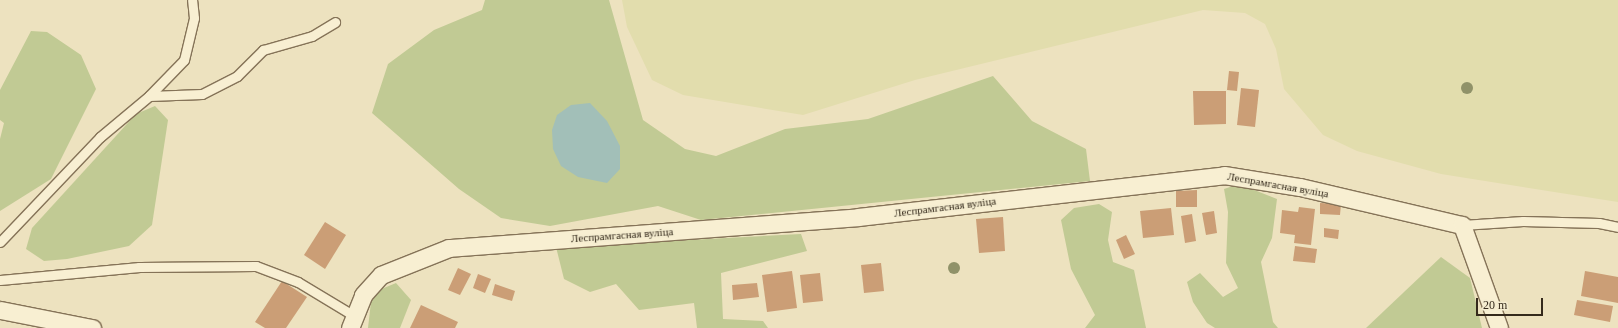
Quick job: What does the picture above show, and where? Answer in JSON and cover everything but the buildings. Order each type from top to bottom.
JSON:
[{"type":"street","name":"Леспрамгасная вуліца","points":[[353,322],[363,295],[381,275],[449,248],[858,218],[1224,175],[1300,187],[1462,225]]},
{"type":"street","points":[[1462,225],[1499,328]]},
{"type":"street","points":[[0,310],[92,328]]},
{"type":"lane","points":[[0,242],[100,137],[149,96],[184,60],[194,18],[192,0]]},
{"type":"lane","points":[[149,96],[202,94],[237,76],[263,50],[312,36],[335,22]]},
{"type":"lane","points":[[1462,225],[1523,221],[1598,223],[1618,227]]},
{"type":"lane","points":[[0,280],[140,267],[256,266],[298,282],[353,322]]},
{"type":"shaded area","points":[[622,0],[1618,0],[1618,202],[1441,174],[1357,151],[1323,135],[1284,89],[1276,49],[1265,24],[1245,13],[1203,10],[915,80],[803,115],[683,95],[652,80],[627,27]]},
{"type":"green space","points":[[485,0],[609,0],[643,120],[685,149],[716,156],[785,129],[868,119],[993,76],[1032,121],[1086,149],[1090,181],[701,220],[658,206],[550,226],[501,218],[459,189],[372,113],[388,64],[434,30],[482,10]]},
{"type":"green space","points":[[31,31],[47,32],[81,55],[96,89],[51,179],[0,211],[0,139],[4,123],[0,120],[0,90]]},
{"type":"green space","points":[[155,106],[168,120],[152,225],[129,246],[67,259],[44,261],[26,249],[32,228],[136,114]]},
{"type":"green space","points":[[1239,184],[1277,199],[1272,238],[1261,262],[1273,322],[1278,328],[1215,328],[1207,323],[1193,302],[1187,282],[1200,273],[1223,297],[1238,288],[1226,263],[1228,212],[1224,189]]},
{"type":"green space","points":[[1099,204],[1112,212],[1108,240],[1113,262],[1134,270],[1146,328],[1085,328],[1095,315],[1071,269],[1061,220],[1074,208]]},
{"type":"green space","points":[[801,234],[807,251],[721,273],[723,319],[763,321],[768,328],[697,328],[694,303],[639,310],[616,284],[590,292],[564,279],[556,247]]},
{"type":"green space","points":[[1441,257],[1470,278],[1482,328],[1366,328]]},
{"type":"green space","points":[[396,283],[411,300],[400,328],[368,328],[372,293]]},
{"type":"water","points":[[590,103],[607,121],[620,146],[620,169],[607,183],[578,177],[561,166],[553,149],[552,130],[557,115],[571,105]]}]
